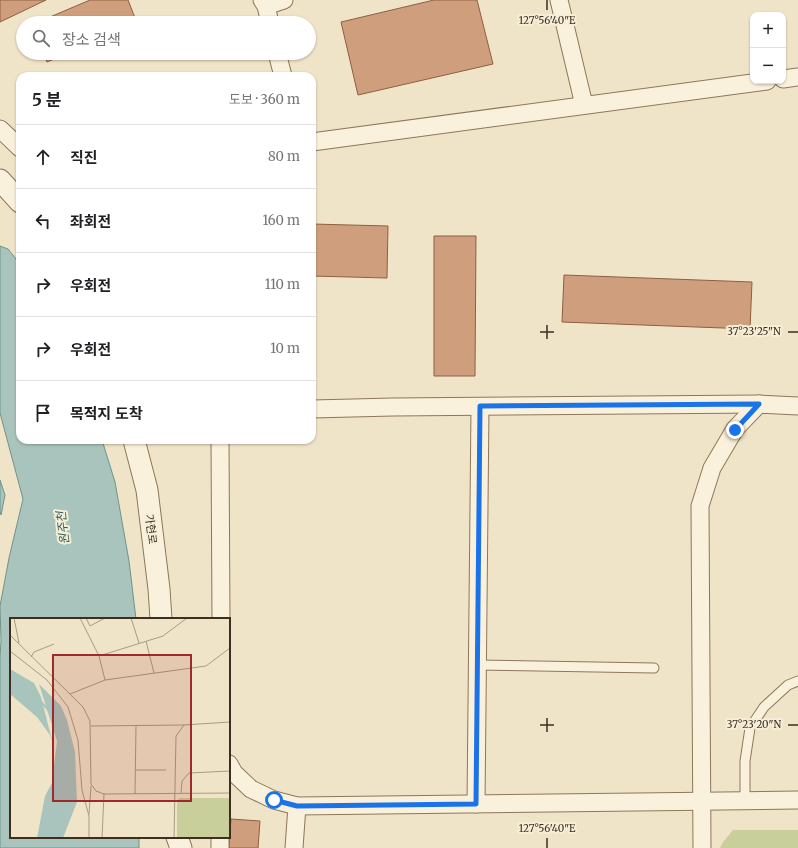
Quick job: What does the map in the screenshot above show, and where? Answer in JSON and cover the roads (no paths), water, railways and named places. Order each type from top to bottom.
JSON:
[{"type":"street","points":[[268,16],[264,3],[284,0]]},
{"type":"street","points":[[559,0],[584,105]]},
{"type":"street","points":[[279,60],[282,72]]},
{"type":"street","points":[[786,78],[798,76]]},
{"type":"street","points":[[316,141],[750,83]]},
{"type":"street","points":[[0,129],[16,144]]},
{"type":"street","points":[[0,180],[16,198]]},
{"type":"street","points":[[702,848],[700,506],[712,468],[735,430],[759,404]]},
{"type":"street","points":[[316,409],[759,404],[798,406]]},
{"type":"street","points":[[476,804],[480,406]]},
{"type":"street","name":"가현로","points":[[135,444],[147,490],[159,589],[161,618]]},
{"type":"street","points":[[220,444],[221,618]]},
{"type":"street","points":[[230,766],[234,773],[251,789],[274,800],[297,806],[798,800]]},
{"type":"street","points":[[294,848],[297,806]]},
{"type":"street","points":[[177,838],[181,848]]},
{"type":"lane","points":[[477,665],[654,668]]},
{"type":"lane","points":[[745,801],[745,761],[750,728],[764,707],[788,685],[798,681]]},
{"type":"water","name":"원주천","points":[[0,246],[8,249],[16,259],[16,444],[103,444],[115,482],[129,561],[136,618],[10,618],[10,838],[139,838],[139,848],[0,848],[0,606],[9,558],[23,499],[0,413]]},
{"type":"water","points":[[0,480],[5,495],[1,515],[0,512]]}]
